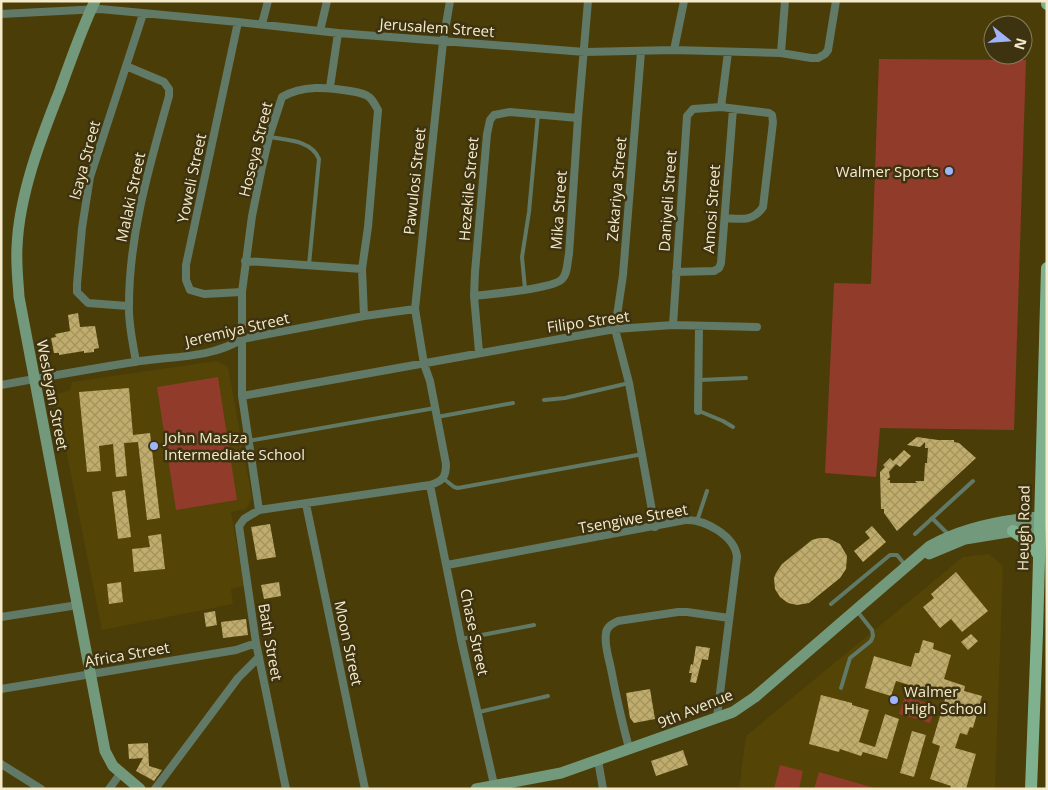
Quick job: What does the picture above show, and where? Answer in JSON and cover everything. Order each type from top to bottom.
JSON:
[{"type":"main road","name":"Heugh Road","points":[[1031,789],[1039,554],[1043,521],[1047,268]]},
{"type":"main road","points":[[1013,531],[1028,541],[1039,554]]},
{"type":"street","points":[[262,24],[268,1]]},
{"type":"street","points":[[320,31],[327,1]]},
{"type":"street","name":"Pawulosi Street","points":[[444,479],[446,464],[424,364],[415,309],[443,42],[450,1]]},
{"type":"street","name":"Mika Street","points":[[474,296],[525,290],[554,284],[560,281],[565,274],[569,254],[588,1]]},
{"type":"street","points":[[674,50],[684,1]]},
{"type":"street","points":[[781,53],[785,1]]},
{"type":"street","name":"Jerusalem Street","points":[[1,14],[23,12],[51,13],[93,5],[143,14],[443,42],[585,52],[674,50],[781,53],[818,58],[825,54],[829,45],[836,1]]},
{"type":"street","name":"Wesleyan Street","points":[[93,5],[39,145],[30,174],[19,227],[17,248],[19,297],[92,674],[105,751],[109,761],[120,774],[140,789]]},
{"type":"street","name":"Isaya Street","points":[[128,306],[88,303],[77,292],[77,284],[82,228],[90,177],[143,14]]},
{"type":"street","name":"Yoweli Street","points":[[238,22],[186,265],[186,280],[190,290],[204,294],[242,292]]},
{"type":"street","points":[[330,87],[338,33]]},
{"type":"street","name":"Zekariya Street","points":[[615,329],[623,275],[641,52]]},
{"type":"street","points":[[721,107],[728,52]]},
{"type":"street","name":"Malaki Street","points":[[126,66],[164,82],[169,89],[169,96],[145,182],[136,227],[128,306],[136,362]]},
{"type":"street","name":"Hoseya Street","points":[[259,510],[242,396],[242,292],[245,262],[252,216],[269,137],[282,97],[303,89],[330,87],[362,94],[370,97],[378,110],[368,227],[362,269],[364,316]]},
{"type":"street","name":"Daniyeli Street","points":[[673,325],[688,116],[693,109],[721,107],[769,113],[772,115],[773,122],[763,207],[758,214],[749,219],[725,218]]},
{"type":"street","name":"Amosi Street","points":[[676,272],[714,271],[719,268],[723,250],[733,109]]},
{"type":"street","name":"Hezekile Street","points":[[479,352],[474,296],[476,251],[490,120],[494,115],[502,112],[578,118]]},
{"type":"street","points":[[245,262],[362,269]]},
{"type":"street","name":"Jeremiya Street","points":[[1,385],[136,362],[211,352],[233,345],[242,339],[364,316],[415,309]]},
{"type":"street","name":"Filipo Street","points":[[242,396],[615,329],[673,325],[757,327]]},
{"type":"street","points":[[698,411],[699,326]]},
{"type":"street","points":[[615,329],[629,382],[655,527]]},
{"type":"street","points":[[259,510],[430,485],[444,479]]},
{"type":"street","name":"Chase Street","points":[[430,485],[461,639],[495,787]]},
{"type":"street","name":"Moon Street","points":[[306,504],[365,789]]},
{"type":"street","name":"Bath Street","points":[[259,510],[244,519],[239,526],[256,643],[286,789]]},
{"type":"street","name":"Tsengiwe Street","points":[[447,565],[686,520],[701,522],[727,537],[737,552],[717,717]]},
{"type":"street","name":"9th Avenue","points":[[952,540],[1013,531],[1043,521]]},
{"type":"street","name":"9th Avenue","points":[[476,789],[495,787],[560,772],[733,712],[755,697],[908,564],[952,540],[962,532],[998,524],[1043,521]]},
{"type":"street","points":[[1,617],[78,606]]},
{"type":"street","points":[[630,748],[619,708],[607,648],[605,633],[611,624],[618,621],[678,612],[729,618]]},
{"type":"street","name":"Africa Street","points":[[1,689],[236,650],[256,643]]},
{"type":"street","points":[[155,789],[232,686],[259,657]]},
{"type":"street","points":[[598,760],[603,789]]},
{"type":"street","points":[[1,764],[41,789]]},
{"type":"street","points":[[109,789],[120,774]]},
{"type":"lane","points":[[525,290],[522,257],[538,114]]},
{"type":"lane","points":[[269,137],[307,145],[316,152],[319,159],[309,266]]},
{"type":"lane","points":[[699,380],[746,378]]},
{"type":"lane","points":[[544,400],[564,398],[629,382]]},
{"type":"lane","points":[[437,417],[512,403]]},
{"type":"lane","points":[[248,441],[435,408]]},
{"type":"lane","points":[[698,411],[724,421],[733,428]]},
{"type":"lane","points":[[444,479],[458,488],[643,454]]},
{"type":"lane","points":[[915,534],[973,480]]},
{"type":"lane","points":[[697,521],[707,491]]},
{"type":"lane","points":[[932,518],[952,540]]},
{"type":"lane","points":[[831,604],[890,554],[897,555],[908,564]]},
{"type":"lane","points":[[841,688],[850,658],[870,641],[873,636],[872,630],[856,610]]},
{"type":"lane","points":[[461,639],[534,625]]},
{"type":"lane","points":[[479,712],[548,696]]},
{"type":"shaded area","name":"Walmer Sports","points":[[879,59],[983,60],[983,65],[1026,65],[1014,430],[880,428],[876,477],[825,473],[834,283],[871,284]]},
{"type":"shaded area","name":"John Masiza Intermediate School","points":[[216,361],[228,367],[252,498],[246,509],[231,512],[244,586],[231,589],[233,604],[102,630],[55,395],[70,390],[72,382]]},
{"type":"shaded area","points":[[218,377],[237,500],[176,510],[157,387]]},
{"type":"shaded area","name":"Walmer High School","points":[[989,554],[1003,566],[995,789],[739,789],[746,736],[963,557]]},
{"type":"shaded area","points":[[905,696],[936,706],[930,723],[899,714]]},
{"type":"shaded area","points":[[780,765],[803,771],[799,789],[774,789]]},
{"type":"shaded area","points":[[819,772],[878,789],[814,789]]},
{"type":"building","points":[[78,313],[80,327],[95,326],[99,348],[94,349],[94,352],[84,353],[84,351],[59,355],[59,353],[54,353],[51,338],[56,337],[55,334],[70,331],[68,315]]},
{"type":"building","points":[[129,388],[133,435],[150,433],[160,518],[147,520],[138,442],[124,443],[127,476],[116,477],[113,444],[99,446],[101,471],[87,472],[79,392]]},
{"type":"building","points":[[917,437],[954,440],[954,442],[959,443],[976,458],[897,531],[884,513],[884,509],[881,509],[880,472],[885,467],[883,465],[890,458],[893,461],[904,450],[911,456],[900,467],[896,464],[889,472],[890,477],[887,480],[890,480],[890,483],[917,483],[915,481],[924,481],[928,448],[925,448],[925,442],[920,447],[907,445]]},
{"type":"building","points":[[125,490],[131,537],[118,539],[112,492]]},
{"type":"building","points":[[270,524],[276,557],[257,560],[251,527]]},
{"type":"building","points":[[872,526],[886,542],[863,562],[854,551],[870,538],[865,532]]},
{"type":"building","points":[[161,534],[165,569],[134,572],[132,549],[150,547],[148,536]]},
{"type":"building","points":[[828,538],[840,544],[847,556],[846,569],[840,578],[809,603],[797,605],[788,603],[780,597],[775,589],[774,578],[776,573],[782,564],[812,540]]},
{"type":"building","points":[[956,572],[988,611],[962,632],[951,619],[940,628],[923,607],[934,598],[931,594]]},
{"type":"building","points":[[121,582],[123,602],[109,604],[107,584]]},
{"type":"building","points":[[279,582],[281,596],[264,599],[261,585]]},
{"type":"building","points":[[215,611],[217,625],[206,627],[204,613]]},
{"type":"building","points":[[246,619],[248,635],[223,638],[221,622]]},
{"type":"building","points":[[971,634],[978,641],[968,650],[961,642]]},
{"type":"building","points":[[923,640],[934,643],[933,649],[951,655],[944,679],[965,686],[964,691],[982,696],[973,728],[970,727],[967,735],[960,733],[955,748],[976,754],[966,789],[950,789],[951,786],[930,779],[940,746],[932,743],[946,696],[896,681],[891,696],[865,688],[874,656],[911,667],[915,653],[919,653]]},
{"type":"building","points":[[696,646],[710,648],[708,660],[702,659],[696,683],[690,682],[692,673],[689,673],[691,664],[693,665]]},
{"type":"building","points":[[650,689],[655,719],[634,723],[630,718],[626,693]]},
{"type":"building","points":[[821,695],[852,703],[852,705],[869,710],[859,742],[875,747],[885,714],[899,719],[887,759],[863,752],[861,756],[840,749],[839,752],[809,744]]},
{"type":"building","points":[[912,731],[926,735],[914,777],[900,773]]},
{"type":"building","points":[[148,743],[149,766],[162,770],[154,781],[136,771],[143,758],[129,759],[128,744]]},
{"type":"building","points":[[683,750],[688,765],[656,776],[651,761]]},
{"type":"place","name":"Walmer Sports","points":[[949,171]]},
{"type":"place","name":"John Masiza Intermediate School","points":[[154,446]]},
{"type":"place","name":"Walmer High School","points":[[894,700]]}]
